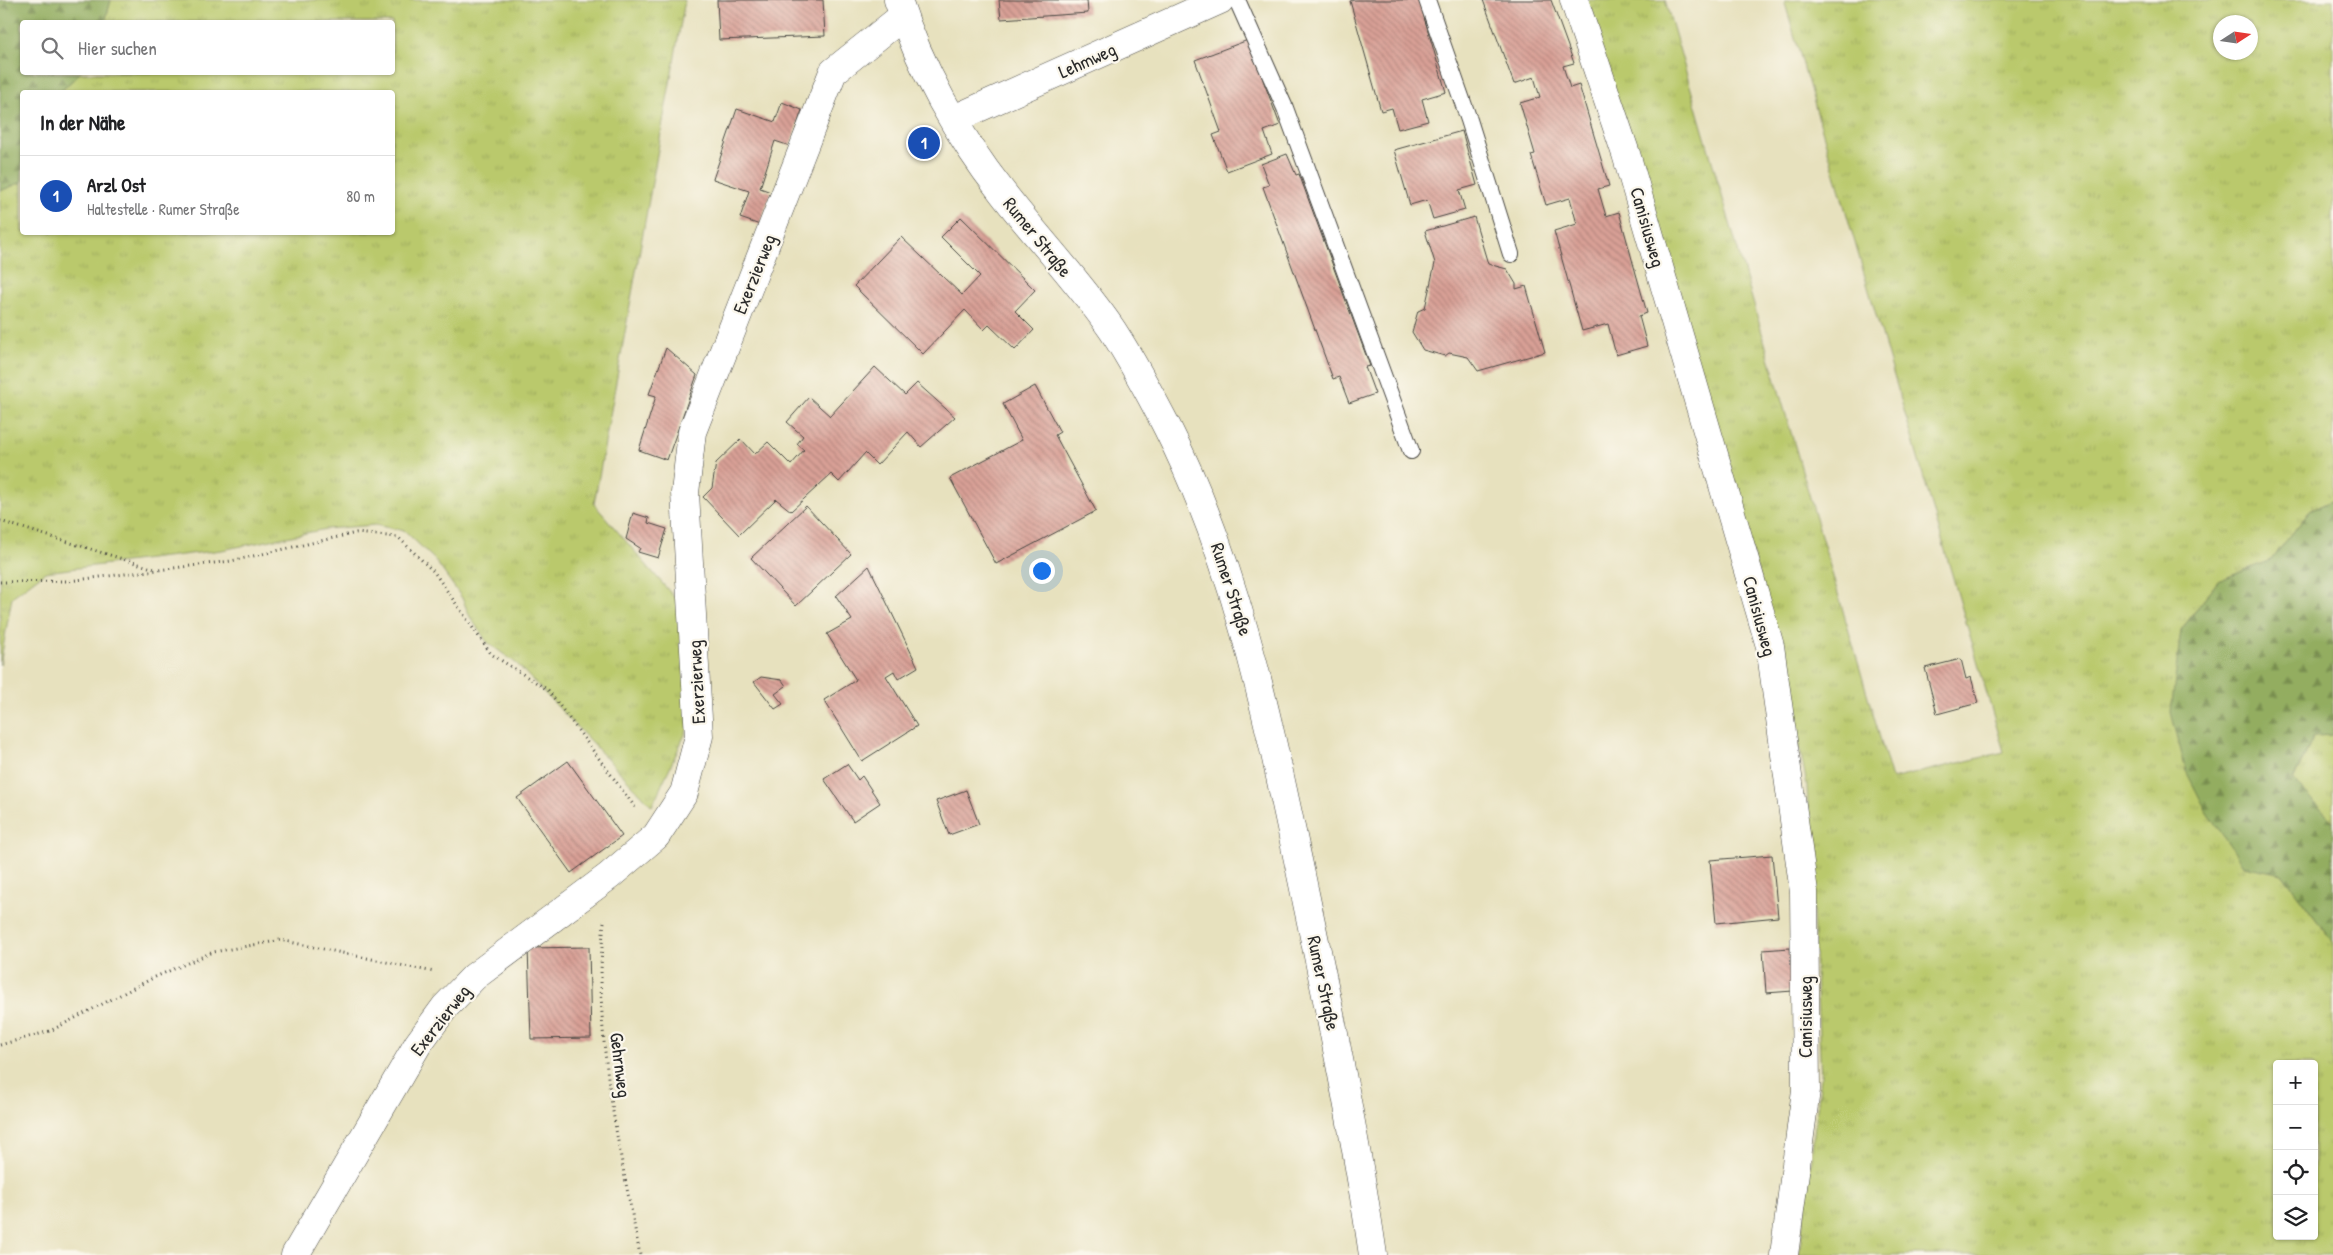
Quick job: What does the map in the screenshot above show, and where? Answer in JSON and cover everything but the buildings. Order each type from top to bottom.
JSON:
[{"type":"street","name":"Lehmweg","points":[[954,119],[1220,0]]},
{"type":"street","name":"Canisiusweg","points":[[1574,0],[1626,154],[1770,646],[1804,892],[1806,1090],[1784,1255]]},
{"type":"street","name":"Rumer Straße","points":[[901,8],[924,66],[966,140],[1000,190],[1112,330],[1140,376],[1195,484],[1212,528],[1239,609],[1263,695],[1338,1051],[1373,1255]]},
{"type":"street","name":"Exerzierweg","points":[[295,1255],[418,1044],[445,1006],[474,977],[609,876],[656,836],[684,793],[699,736],[685,493],[692,432],[833,72],[901,8]]},
{"type":"lane","points":[[1237,0],[1285,108],[1411,451]]},
{"type":"lane","points":[[1428,0],[1469,120],[1511,254]]},
{"type":"path","points":[[0,520],[158,570]]},
{"type":"path","points":[[0,582],[68,581],[231,561],[356,533],[398,537],[434,572],[490,654],[548,690],[656,836]]},
{"type":"path","name":"Gehrnweg","points":[[609,876],[600,977],[603,1028],[612,1101],[640,1255]]},
{"type":"path","points":[[0,1045],[50,1031],[153,978],[213,952],[280,940],[446,975],[474,977]]},
{"type":"green space","points":[[0,0],[111,0],[106,20],[20,20],[20,75],[78,75],[62,90],[20,90],[20,183],[0,191]]},
{"type":"green space","points":[[111,0],[685,0],[594,504],[687,612],[688,728],[652,806],[517,664],[487,642],[470,617],[462,598],[435,560],[405,531],[375,525],[326,529],[222,550],[45,572],[12,597],[0,665],[0,191],[20,183],[20,235],[395,235],[395,90],[62,90],[78,75],[395,75],[395,20],[106,20]]},
{"type":"green space","points":[[1582,0],[1665,0],[1892,779],[2004,752],[1784,0],[2333,0],[2333,500],[2310,511],[2271,560],[2218,581],[2181,630],[2282,874],[2333,942],[2333,1255],[1799,1255],[1821,1077],[1807,785],[1777,633]]},
{"type":"green space","points":[[2333,500],[2333,735],[2314,736],[2293,780],[2333,822],[2333,942],[2282,874],[2244,866],[2207,812],[2186,771],[2171,712],[2181,630],[2218,581],[2271,560],[2310,511]]},
{"type":"green space","points":[[2333,735],[2333,822],[2293,781],[2314,736]]},
{"type":"place","name":"Arzl Ost","points":[[924,143]]}]
